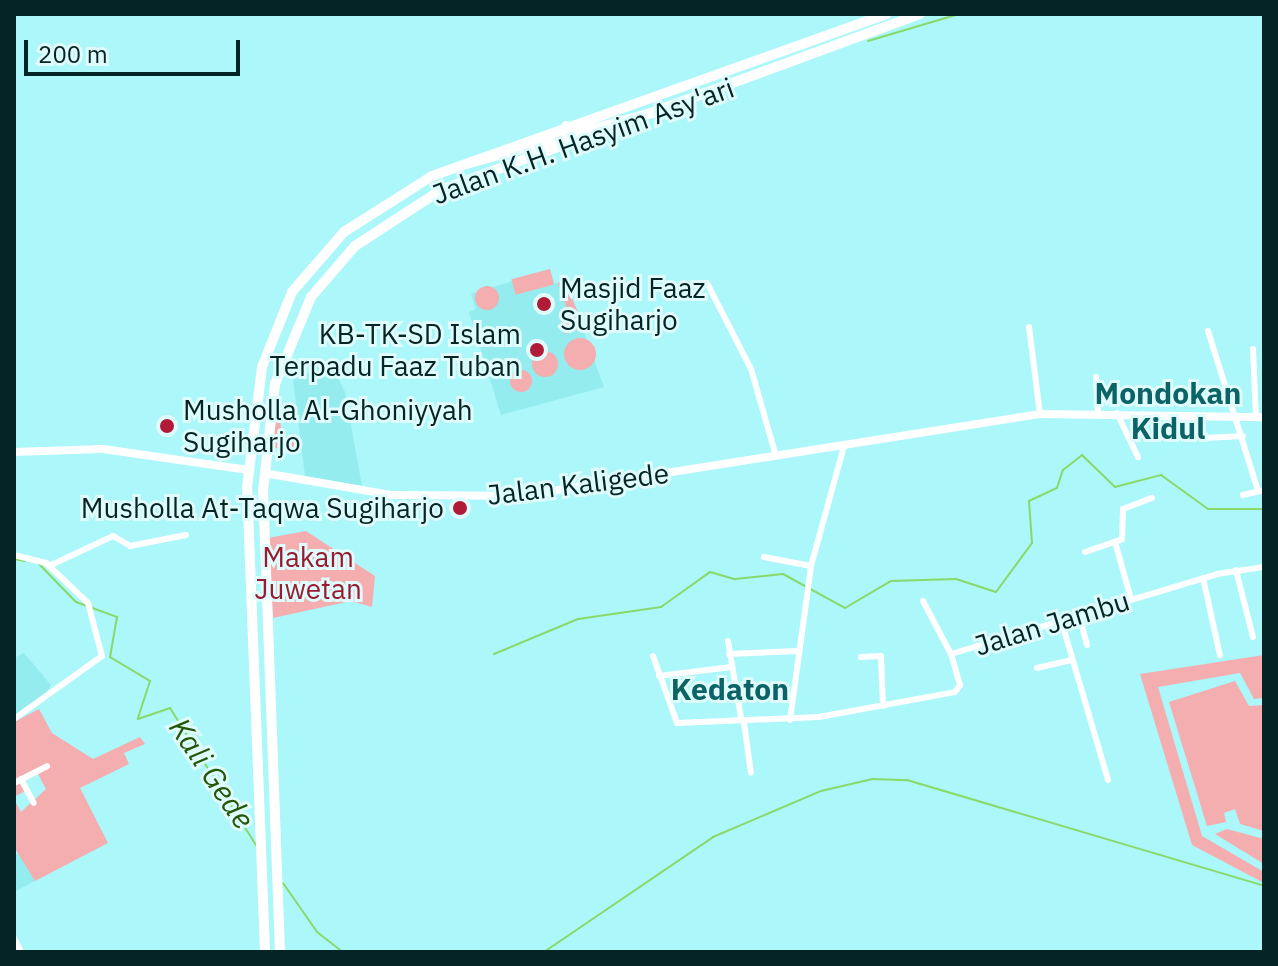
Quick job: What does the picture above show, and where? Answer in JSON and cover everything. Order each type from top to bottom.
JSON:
[{"type":"highway","name":"Jalan K.H. Hasyim Asy'ari","points":[[265,952],[248,470],[262,367],[297,284],[373,211],[465,163],[886,14]]},
{"type":"highway","name":"Jalan K.H. Hasyim Asy'ari","points":[[280,952],[263,552],[264,473],[283,354],[329,273],[426,197],[920,14]]},
{"type":"highway","points":[[566,126],[564,137],[644,109],[660,111]]},
{"type":"highway","points":[[465,163],[476,166],[556,139],[552,149]]},
{"type":"highway","points":[[254,642],[262,646],[263,552]]},
{"type":"street","points":[[707,283],[751,369],[776,456]]},
{"type":"street","points":[[1029,327],[1040,414]]},
{"type":"street","points":[[1208,331],[1261,491],[1243,495]]},
{"type":"street","points":[[1253,349],[1260,417]]},
{"type":"street","points":[[1096,377],[1098,412]]},
{"type":"street","name":"Jalan Kaligede","points":[[264,473],[392,495],[484,497],[844,446],[1040,414],[1117,412],[1260,417]]},
{"type":"street","points":[[1117,412],[1138,457]]},
{"type":"street","points":[[1205,438],[1243,436]]},
{"type":"street","points":[[790,720],[807,586],[844,446]]},
{"type":"street","points":[[14,452],[103,449],[248,470]]},
{"type":"street","points":[[1085,552],[1115,542],[1125,535],[1123,509],[1152,498]]},
{"type":"street","points":[[49,566],[113,536],[130,546],[186,535]]},
{"type":"street","points":[[1115,542],[1131,599]]},
{"type":"street","points":[[14,555],[49,566],[88,607],[102,659],[14,719]]},
{"type":"street","points":[[764,557],[811,566]]},
{"type":"street","name":"Jalan Jambu","points":[[659,676],[676,723],[790,720],[883,706],[958,690],[951,654],[1203,578],[1236,570],[1264,568]]},
{"type":"street","points":[[1236,570],[1253,637]]},
{"type":"street","points":[[1203,578],[1220,655]]},
{"type":"street","points":[[923,601],[951,654]]},
{"type":"street","points":[[1079,615],[1087,645]]},
{"type":"street","points":[[1061,620],[1108,780]]},
{"type":"street","points":[[728,641],[751,773]]},
{"type":"street","points":[[729,654],[798,651]]},
{"type":"street","points":[[653,656],[659,676],[731,667]]},
{"type":"street","points":[[861,657],[881,656],[883,706]]},
{"type":"street","points":[[1037,668],[1072,660]]},
{"type":"street","points":[[34,803],[18,781],[47,766]]},
{"type":"street","points":[[14,940],[20,952]]},
{"type":"shaded area","name":"KB-TK-SD Islam Terpadu Faaz Tuban","points":[[550,269],[554,284],[565,280],[604,387],[501,415],[469,312],[476,309],[471,294]]},
{"type":"shaded area","points":[[330,362],[345,392],[362,486],[305,476],[293,380]]},
{"type":"shaded area","points":[[24,653],[51,685],[42,702],[14,716],[14,658]]},
{"type":"shaded area","points":[[20,852],[35,881],[14,892],[14,856]]},
{"type":"green space","points":[[550,269],[554,284],[516,295],[511,279]]},
{"type":"green space","points":[[565,280],[584,328],[564,334],[560,314],[568,312],[558,283]]},
{"type":"green space","points":[[487,286],[498,293],[499,298],[492,309],[487,310],[476,303],[475,298],[482,287]]},
{"type":"green space","points":[[580,338],[592,342],[596,354],[592,366],[580,370],[568,366],[564,354],[568,342]]},
{"type":"green space","points":[[545,351],[554,355],[558,364],[554,373],[545,377],[536,373],[532,364],[536,355]]},
{"type":"green space","points":[[521,370],[529,373],[532,381],[529,389],[521,392],[513,389],[510,381],[513,373]]},
{"type":"green space","points":[[274,422],[280,422],[283,437],[298,435],[300,448],[272,448]]},
{"type":"green space","name":"Makam Juwetan","points":[[306,531],[375,576],[372,607],[351,601],[273,618],[268,538]]},
{"type":"green space","points":[[1264,655],[1264,698],[1254,699],[1240,673],[1158,687],[1202,836],[1264,872],[1264,883],[1192,845],[1140,674]]},
{"type":"green space","points":[[1235,681],[1249,706],[1264,705],[1264,831],[1240,824],[1235,809],[1224,813],[1226,822],[1207,826],[1169,702]]},
{"type":"green space","points":[[39,709],[52,733],[93,759],[140,737],[145,744],[124,753],[129,764],[80,788],[108,843],[35,881],[14,847],[14,799],[21,812],[46,789],[38,774],[21,782],[25,791],[14,797],[14,722]]},
{"type":"green space","points":[[1227,829],[1264,839],[1264,864],[1215,834]]},
{"type":"waterway","points":[[868,41],[959,14]]},
{"type":"waterway","points":[[494,654],[578,619],[661,607],[710,572],[735,579],[783,574],[845,608],[891,581],[956,579],[996,592],[1032,543],[1029,501],[1057,488],[1063,470],[1082,455],[1115,487],[1161,475],[1208,509],[1264,509]]},
{"type":"waterway","name":"Kali Gede","points":[[14,559],[25,561]]},
{"type":"waterway","name":"Kali Gede","points":[[39,564],[76,602],[117,617],[110,657],[150,681],[138,719],[170,708],[256,845]]},
{"type":"waterway","points":[[544,952],[713,837],[821,791],[873,779],[907,780],[1264,886]]},
{"type":"waterway","name":"Kali Gede","points":[[283,883],[317,932],[343,952]]},
{"type":"place","name":"Masjid Faaz Sugiharjo","points":[[544,304]]},
{"type":"place","name":"KB-TK-SD Islam Terpadu Faaz Tuban","points":[[537,350]]},
{"type":"place","name":"Musholla Al-Ghoniyyah Sugiharjo","points":[[167,426]]},
{"type":"place","name":"Musholla At-Taqwa Sugiharjo","points":[[460,508]]},
{"type":"district","name":"Mondokan Kidul","points":[[1168,410]]},
{"type":"district","name":"Kedaton","points":[[730,689]]}]
